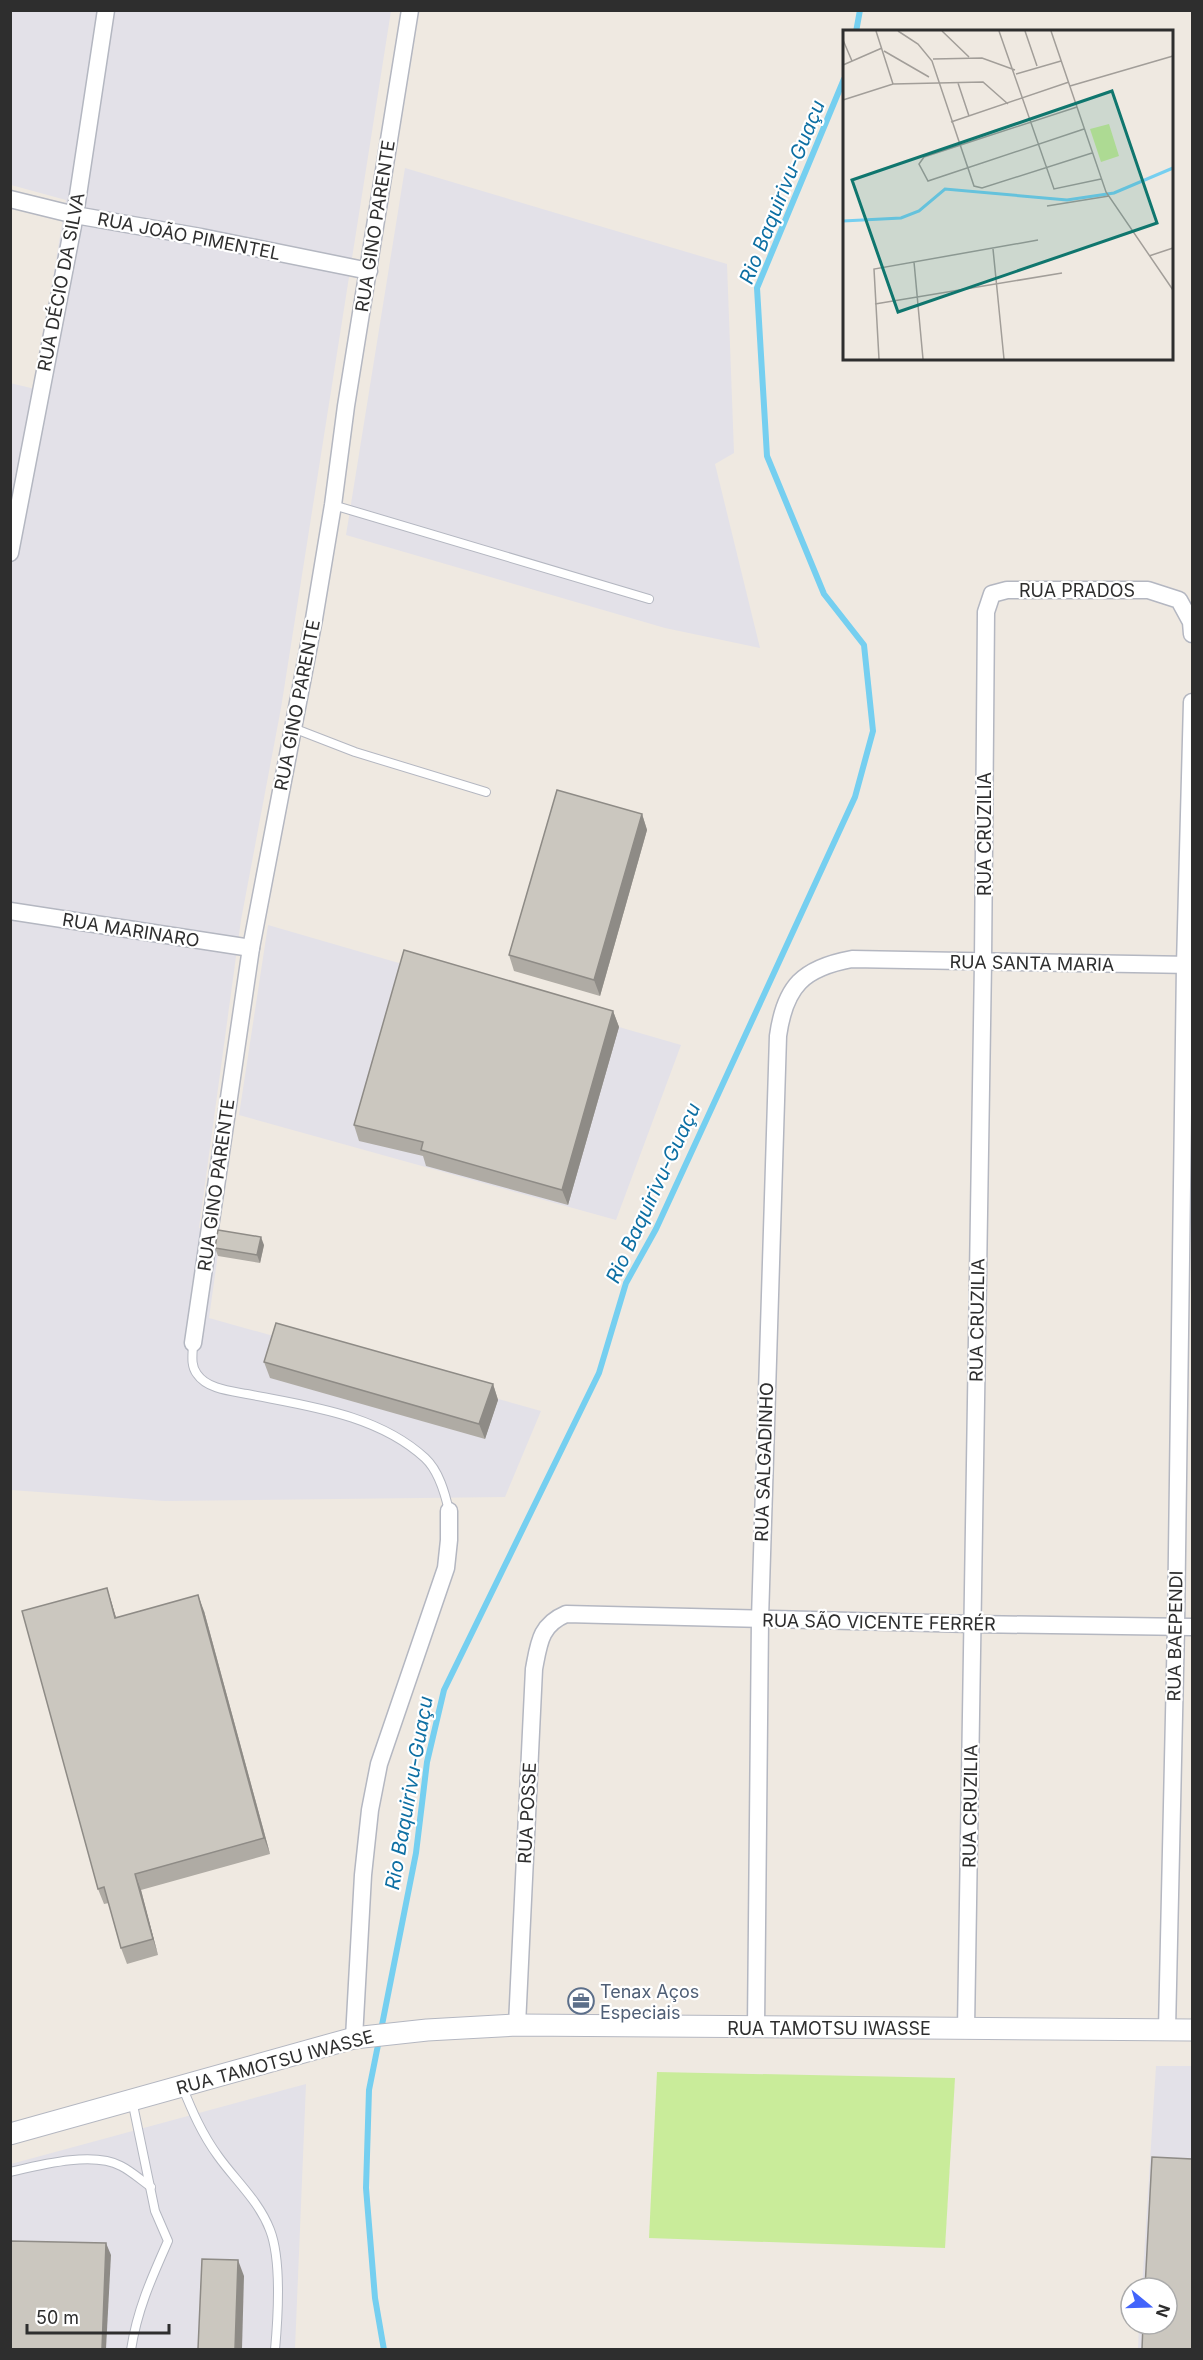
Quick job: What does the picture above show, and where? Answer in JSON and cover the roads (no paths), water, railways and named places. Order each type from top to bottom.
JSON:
[{"type":"street","name":"RUA DÉCIO DA SILVA","points":[[10,553],[75,215],[106,10]]},
{"type":"street","name":"RUA GINO PARENTE","points":[[193,1343],[251,948],[333,505],[346,406],[410,10]]},
{"type":"street","name":"RUA JOÃO PIMENTEL","points":[[10,199],[75,215],[201,237],[369,271]]},
{"type":"street","name":"RUA PRADOS","points":[[986,612],[992,594],[1007,590],[1148,590],[1179,600],[1191,622],[1192,634]]},
{"type":"street","name":"RUA CRUZILIA","points":[[966,2029],[983,962],[986,612]]},
{"type":"street","name":"RUA BAEPENDI","points":[[1167,2030],[1184,1627],[1192,702]]},
{"type":"street","name":"RUA MARINARO","points":[[10,911],[251,948]]},
{"type":"street","name":"RUA SALGADINHO","points":[[756,2027],[760,1619],[778,1036],[781,1014],[788,996],[813,970],[829,963],[852,959],[872,960]]},
{"type":"street","name":"RUA SANTA MARIA","points":[[872,960],[1189,965]]},
{"type":"street","points":[[357,2038],[363,1875],[370,1809],[379,1764],[446,1568],[449,1511]]},
{"type":"street","name":"RUA SÃO VICENTE FERRÉR","points":[[566,1614],[1184,1627]]},
{"type":"street","name":"RUA POSSE","points":[[517,2025],[534,1668],[544,1630],[552,1620],[566,1614]]},
{"type":"street","name":"RUA TAMOTSU IWASSE","points":[[10,2134],[357,2038],[397,2033],[517,2025],[1192,2030]]},
{"type":"lane","points":[[333,505],[649,599]]},
{"type":"lane","points":[[292,728],[355,752],[486,792]]},
{"type":"lane","name":"RUA GINO PARENTE","points":[[193,1343],[192,1363],[197,1375],[218,1388],[343,1414],[386,1432],[426,1459],[443,1487],[449,1511]]},
{"type":"lane","points":[[182,2086],[202,2132],[217,2155],[259,2207],[271,2231],[276,2257],[275,2349]]},
{"type":"lane","points":[[131,2349],[135,2321],[168,2241],[155,2211],[132,2100]]},
{"type":"lane","points":[[10,2172],[55,2163],[102,2160],[121,2166],[151,2187]]},
{"type":"waterway","name":"Rio Baquirivu-Guaçu","points":[[856,30],[860,10]]},
{"type":"waterway","name":"Rio Baquirivu-Guaçu","points":[[381,2030],[416,1853],[427,1762],[444,1690],[599,1373],[626,1283],[656,1229],[855,797],[873,731],[864,645],[824,594],[767,456],[757,288],[843,81]]},
{"type":"waterway","name":"Rio Baquirivu-Guaçu","points":[[379,2040],[369,2090],[366,2188],[375,2298],[384,2350]]},
{"type":"place","name":"Tenax Aços Especiais","points":[[581,2001]]}]
